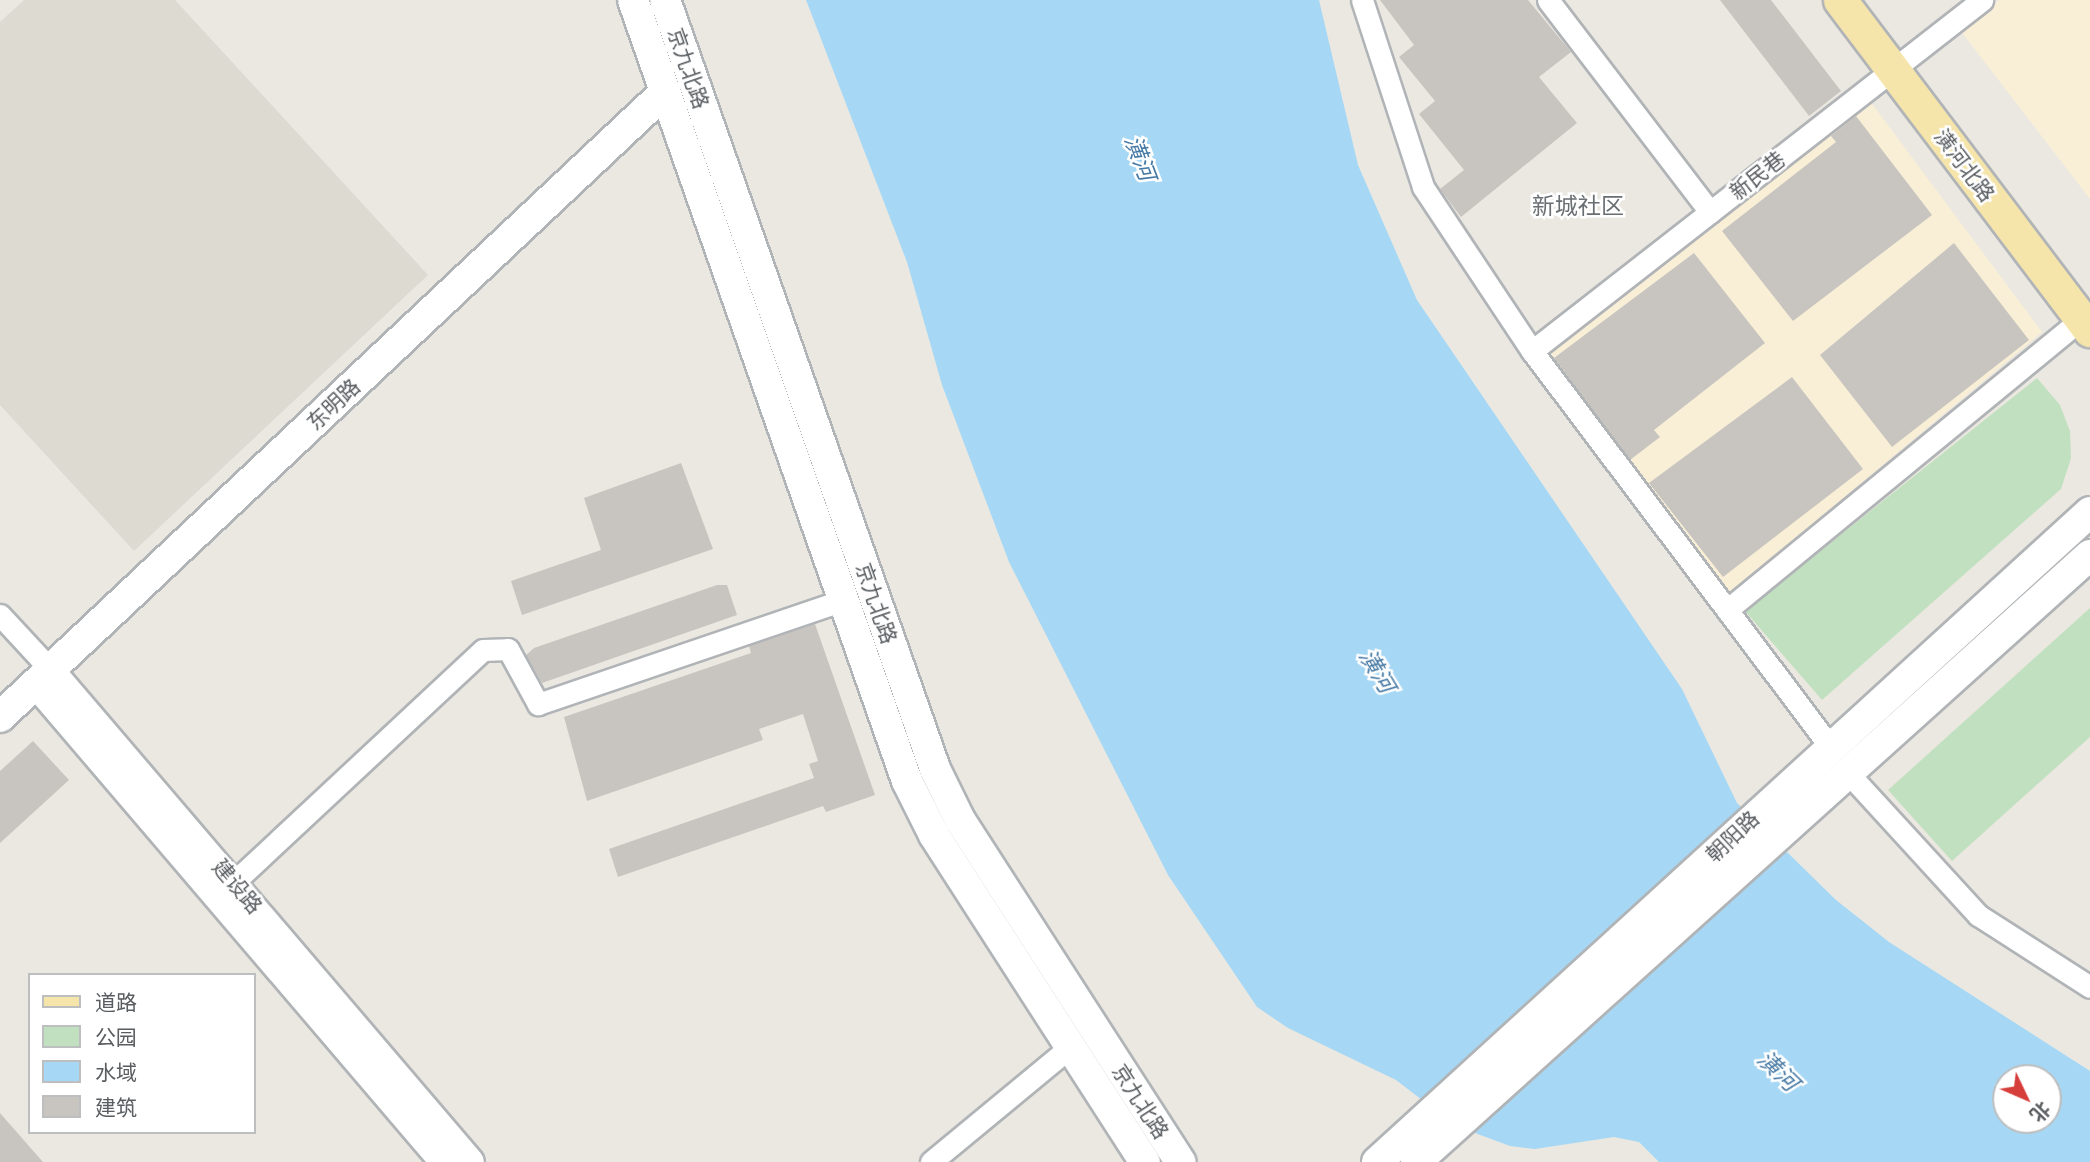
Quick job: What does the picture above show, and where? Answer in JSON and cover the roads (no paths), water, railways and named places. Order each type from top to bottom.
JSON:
[{"type":"main road","name":"京九北路","points":[[633,0],[920,809],[1071,1046],[1138,1159]]},
{"type":"main road","name":"京九北路","points":[[665,0],[934,769],[967,831],[1180,1162]]},
{"type":"main road","name":"潢河北路","points":[[1840,0],[1900,64],[2087,316]]},
{"type":"main road","name":"潢河北路","points":[[1864,0],[1900,64]]},
{"type":"main road","name":"东明路","points":[[0,717],[665,92]]},
{"type":"main road","name":"朝阳路","points":[[1396,1156],[1830,746],[2090,512]]},
{"type":"main road","name":"朝阳路","points":[[1396,1156],[1807,810],[2090,555]]},
{"type":"street","points":[[1362,0],[1423,187],[1532,351],[1830,746]]},
{"type":"street","points":[[1548,0],[1710,212]]},
{"type":"street","name":"新民巷","points":[[1532,351],[1982,0]]},
{"type":"street","points":[[1727,610],[2087,316]]},
{"type":"street","points":[[234,882],[483,650],[494,646],[517,659],[538,704],[844,600]]},
{"type":"street","name":"建设路","points":[[0,615],[42,677],[443,1162]]},
{"type":"street","name":"建设路","points":[[42,677],[234,882],[471,1162]]},
{"type":"street","points":[[1848,773],[1978,915],[2090,987]]},
{"type":"street","points":[[931,1162],[1071,1046]]},
{"type":"water","name":"潢河","points":[[806,0],[1319,0],[1358,165],[1417,300],[1682,689],[1737,803],[1836,900],[1889,942],[2090,1071],[2090,1162],[1659,1162],[1639,1142],[1614,1137],[1535,1149],[1510,1146],[1456,1126],[1396,1080],[1288,1028],[1257,1007],[1168,875],[1009,562],[942,385],[907,262]]},
{"type":"district","name":"新城社区","points":[[1578,206]]}]
